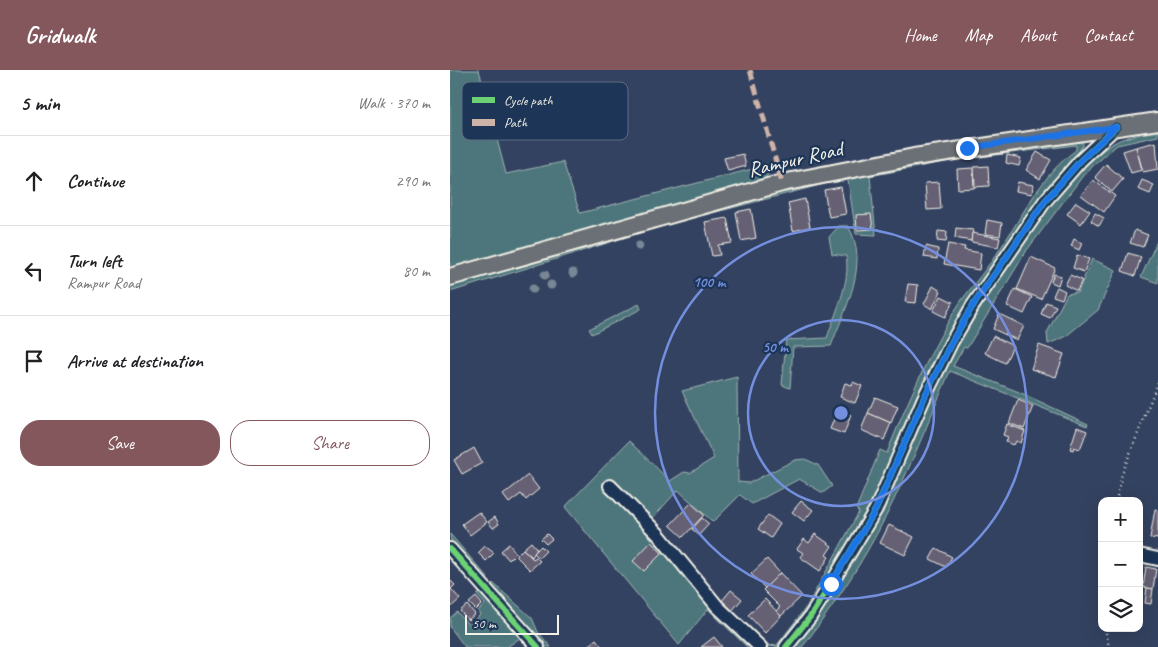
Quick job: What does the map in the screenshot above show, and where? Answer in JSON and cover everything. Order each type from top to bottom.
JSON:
[{"type":"main road","name":"Rampur Road","points":[[450,277],[696,206],[792,181],[904,159],[1158,121]]},
{"type":"street","points":[[786,647],[810,617],[876,509],[924,398],[951,343],[972,307],[1045,201],[1080,161],[1116,127]]},
{"type":"street","points":[[610,486],[658,534],[717,606],[760,647]]},
{"type":"street","points":[[450,548],[538,647]]},
{"type":"street","points":[[1143,557],[1158,559]]},
{"type":"path","points":[[1117,497],[1122,474],[1158,382]]},
{"type":"path","points":[[1106,632],[1109,647]]},
{"type":"green space","points":[[450,70],[479,70],[482,82],[462,82],[462,140],[497,140],[506,174],[563,162],[580,213],[772,164],[770,173],[762,181],[450,271]]},
{"type":"green space","points":[[1158,131],[1158,136],[1117,145],[1085,173],[1027,250],[967,348],[964,347],[953,366],[1019,392],[1088,424],[1087,426],[950,371],[919,445],[868,550],[839,597],[807,641],[802,647],[793,647],[833,592],[870,534],[950,358],[1043,216],[1064,188],[1101,152],[1125,138]]},
{"type":"green space","points":[[1082,140],[1083,145],[1076,157],[1042,195],[966,306],[933,362],[916,398],[872,506],[837,566],[779,647],[767,646],[736,617],[770,646],[777,645],[807,606],[859,512],[856,509],[880,450],[887,453],[921,375],[951,317],[995,256],[1043,183],[1076,150],[1076,145],[955,160],[870,176],[876,235],[856,234],[848,180],[824,184],[659,227],[450,292],[450,283],[539,257],[574,251],[628,232],[808,183],[897,165]]},
{"type":"green space","points":[[839,226],[848,226],[854,240],[857,255],[853,287],[831,346],[793,347],[790,388],[782,385],[786,340],[827,338],[841,297],[846,276],[846,256],[832,254],[829,237]]},
{"type":"green space","points":[[1158,239],[1158,283],[1141,277]]},
{"type":"green space","points":[[1092,259],[1116,270],[1098,310],[1065,337],[1048,344],[1047,333],[1067,294],[1078,292]]},
{"type":"green space","points":[[639,304],[641,309],[592,334],[589,329]]},
{"type":"green space","points":[[737,377],[738,482],[749,483],[795,460],[805,459],[818,465],[832,486],[823,493],[799,479],[752,504],[740,495],[713,522],[678,490],[651,520],[754,647],[747,647],[708,609],[679,645],[565,507],[629,441],[670,481],[684,472],[690,473],[714,458],[682,391]]},
{"type":"green space","points":[[450,534],[488,578],[485,579],[463,558],[454,546]]},
{"type":"green space","points":[[493,583],[532,618],[538,632],[551,647],[546,647],[491,588]]},
{"type":"green space","points":[[481,592],[533,647],[527,647],[520,638],[507,647],[465,647],[450,627],[450,618],[457,612],[469,625],[480,615],[478,611],[485,604],[477,595]]},
{"type":"building","points":[[1156,142],[1158,169],[1143,172],[1136,147]]},
{"type":"building","points":[[1136,147],[1142,170],[1131,173],[1123,151]]},
{"type":"building","points":[[1037,152],[1051,160],[1040,179],[1026,170]]},
{"type":"building","points":[[743,154],[746,166],[728,171],[724,158]]},
{"type":"building","points":[[1007,155],[1021,158],[1019,166],[1006,163]]},
{"type":"building","points":[[1106,164],[1123,179],[1112,192],[1095,177]]},
{"type":"building","points":[[988,166],[989,186],[975,187],[974,167]]},
{"type":"building","points":[[973,168],[974,188],[958,189],[957,169]]},
{"type":"building","points":[[1093,180],[1115,196],[1104,212],[1081,195]]},
{"type":"building","points":[[1142,180],[1154,185],[1150,194],[1138,189]]},
{"type":"building","points":[[939,182],[941,209],[927,210],[925,183]]},
{"type":"building","points":[[1018,182],[1033,185],[1032,194],[1016,191]]},
{"type":"building","points":[[841,187],[846,214],[829,217],[824,190]]},
{"type":"building","points":[[805,199],[810,227],[793,231],[788,203]]},
{"type":"building","points":[[1076,202],[1090,211],[1081,224],[1067,214]]},
{"type":"building","points":[[751,209],[756,238],[741,241],[736,212]]},
{"type":"building","points":[[1095,213],[1104,218],[1099,226],[1091,221]]},
{"type":"building","points":[[871,214],[873,229],[857,230],[856,215]]},
{"type":"building","points":[[727,218],[732,243],[718,245],[720,255],[712,256],[705,222]]},
{"type":"building","points":[[987,220],[1002,223],[1000,236],[985,234]]},
{"type":"building","points":[[956,228],[973,230],[971,241],[955,238]]},
{"type":"building","points":[[1135,230],[1148,235],[1143,247],[1130,243]]},
{"type":"building","points":[[938,231],[947,232],[946,242],[937,241]]},
{"type":"building","points":[[972,233],[1000,238],[998,247],[971,242]]},
{"type":"building","points":[[1074,239],[1082,243],[1079,250],[1071,246]]},
{"type":"building","points":[[948,244],[965,247],[964,250],[981,253],[979,270],[944,264]]},
{"type":"building","points":[[926,246],[938,249],[937,259],[924,257]]},
{"type":"building","points":[[1128,253],[1141,257],[1135,276],[1122,271]]},
{"type":"building","points":[[1077,255],[1089,259],[1084,272],[1073,268]]},
{"type":"building","points":[[1031,257],[1055,268],[1041,299],[1017,289]]},
{"type":"building","points":[[1054,274],[1061,276],[1058,285],[1051,282]]},
{"type":"building","points":[[1070,275],[1082,280],[1077,291],[1065,285]]},
{"type":"building","points":[[908,284],[918,285],[916,303],[905,302]]},
{"type":"building","points":[[933,286],[941,291],[932,309],[924,304]]},
{"type":"building","points":[[1057,287],[1065,291],[1062,299],[1053,296]]},
{"type":"building","points":[[1015,289],[1032,297],[1024,314],[1007,306]]},
{"type":"building","points":[[941,296],[953,302],[945,317],[933,311]]},
{"type":"building","points":[[1046,302],[1056,306],[1050,318],[1041,314]]},
{"type":"building","points":[[999,314],[1024,326],[1017,340],[993,329]]},
{"type":"building","points":[[993,336],[1013,346],[1005,363],[985,353]]},
{"type":"building","points":[[1039,345],[1064,354],[1056,377],[1031,369]]},
{"type":"building","points":[[853,382],[862,386],[855,403],[840,397],[845,383],[852,385]]},
{"type":"building","points":[[875,397],[898,406],[891,423],[868,413]]},
{"type":"building","points":[[1018,400],[1033,406],[1024,429],[1009,423]]},
{"type":"building","points":[[838,409],[851,415],[844,434],[830,429]]},
{"type":"building","points":[[868,413],[891,423],[884,440],[861,430]]},
{"type":"building","points":[[1007,424],[1025,431],[1021,443],[1016,441],[1014,445],[1006,442],[1008,437],[1003,435]]},
{"type":"building","points":[[1077,427],[1087,431],[1080,449],[1074,447],[1073,450],[1070,449]]},
{"type":"building","points":[[474,448],[482,463],[462,474],[454,460]]},
{"type":"building","points":[[528,475],[539,489],[526,500],[521,494],[509,503],[503,495]]},
{"type":"building","points":[[801,501],[813,510],[804,521],[792,512]]},
{"type":"building","points":[[691,503],[704,515],[683,537],[670,525]]},
{"type":"building","points":[[1155,509],[1158,510],[1158,539],[1150,538]]},
{"type":"building","points":[[479,512],[487,522],[470,535],[462,524]]},
{"type":"building","points":[[768,515],[780,524],[771,538],[758,529]]},
{"type":"building","points":[[495,517],[499,524],[493,528],[488,522]]},
{"type":"building","points":[[702,518],[709,524],[699,535],[692,529]]},
{"type":"building","points":[[889,525],[914,537],[905,555],[880,543]]},
{"type":"building","points":[[547,534],[552,539],[546,544],[541,539]]},
{"type":"building","points":[[815,534],[832,546],[826,555],[829,557],[820,571],[800,557],[803,553],[797,549],[804,539],[809,543]]},
{"type":"building","points":[[531,542],[537,549],[532,557],[523,549]]},
{"type":"building","points":[[651,542],[662,553],[644,571],[633,561]]},
{"type":"building","points":[[509,544],[516,553],[509,560],[501,551]]},
{"type":"building","points":[[485,546],[494,553],[486,561],[478,553]]},
{"type":"building","points":[[541,546],[546,551],[539,558],[534,553]]},
{"type":"building","points":[[936,548],[952,557],[946,567],[930,559]]},
{"type":"building","points":[[523,549],[533,559],[536,557],[540,561],[530,570],[516,556]]},
{"type":"building","points":[[767,559],[780,573],[765,588],[751,574]]},
{"type":"building","points":[[1146,567],[1156,569],[1153,589],[1143,587]]},
{"type":"building","points":[[780,573],[802,596],[781,616],[776,611],[780,607],[763,590]]},
{"type":"building","points":[[450,580],[455,585],[450,590]]},
{"type":"building","points":[[1147,588],[1153,589],[1151,604],[1145,603]]},
{"type":"building","points":[[450,590],[460,599],[450,608]]},
{"type":"building","points":[[731,590],[742,599],[731,612],[720,603]]},
{"type":"building","points":[[476,597],[482,604],[476,610],[469,603]]},
{"type":"building","points":[[765,599],[781,616],[765,633],[748,615]]},
{"type":"building","points":[[467,605],[475,614],[468,620],[460,611]]},
{"type":"building","points":[[714,637],[722,647],[701,647]]},
{"type":"building","points":[[596,639],[602,647],[588,646]]},
{"type":"marked path","points":[[750,70],[782,183]]},
{"type":"cycle path","points":[[786,647],[810,617],[876,509],[924,398],[951,343],[972,307],[1045,201],[1080,161],[1116,127]]},
{"type":"cycle path","points":[[450,549],[538,647]]},
{"type":"route","points":[[831,584],[876,509],[924,398],[951,343],[972,307],[1045,201],[1080,161],[1116,127],[967,148]]}]
